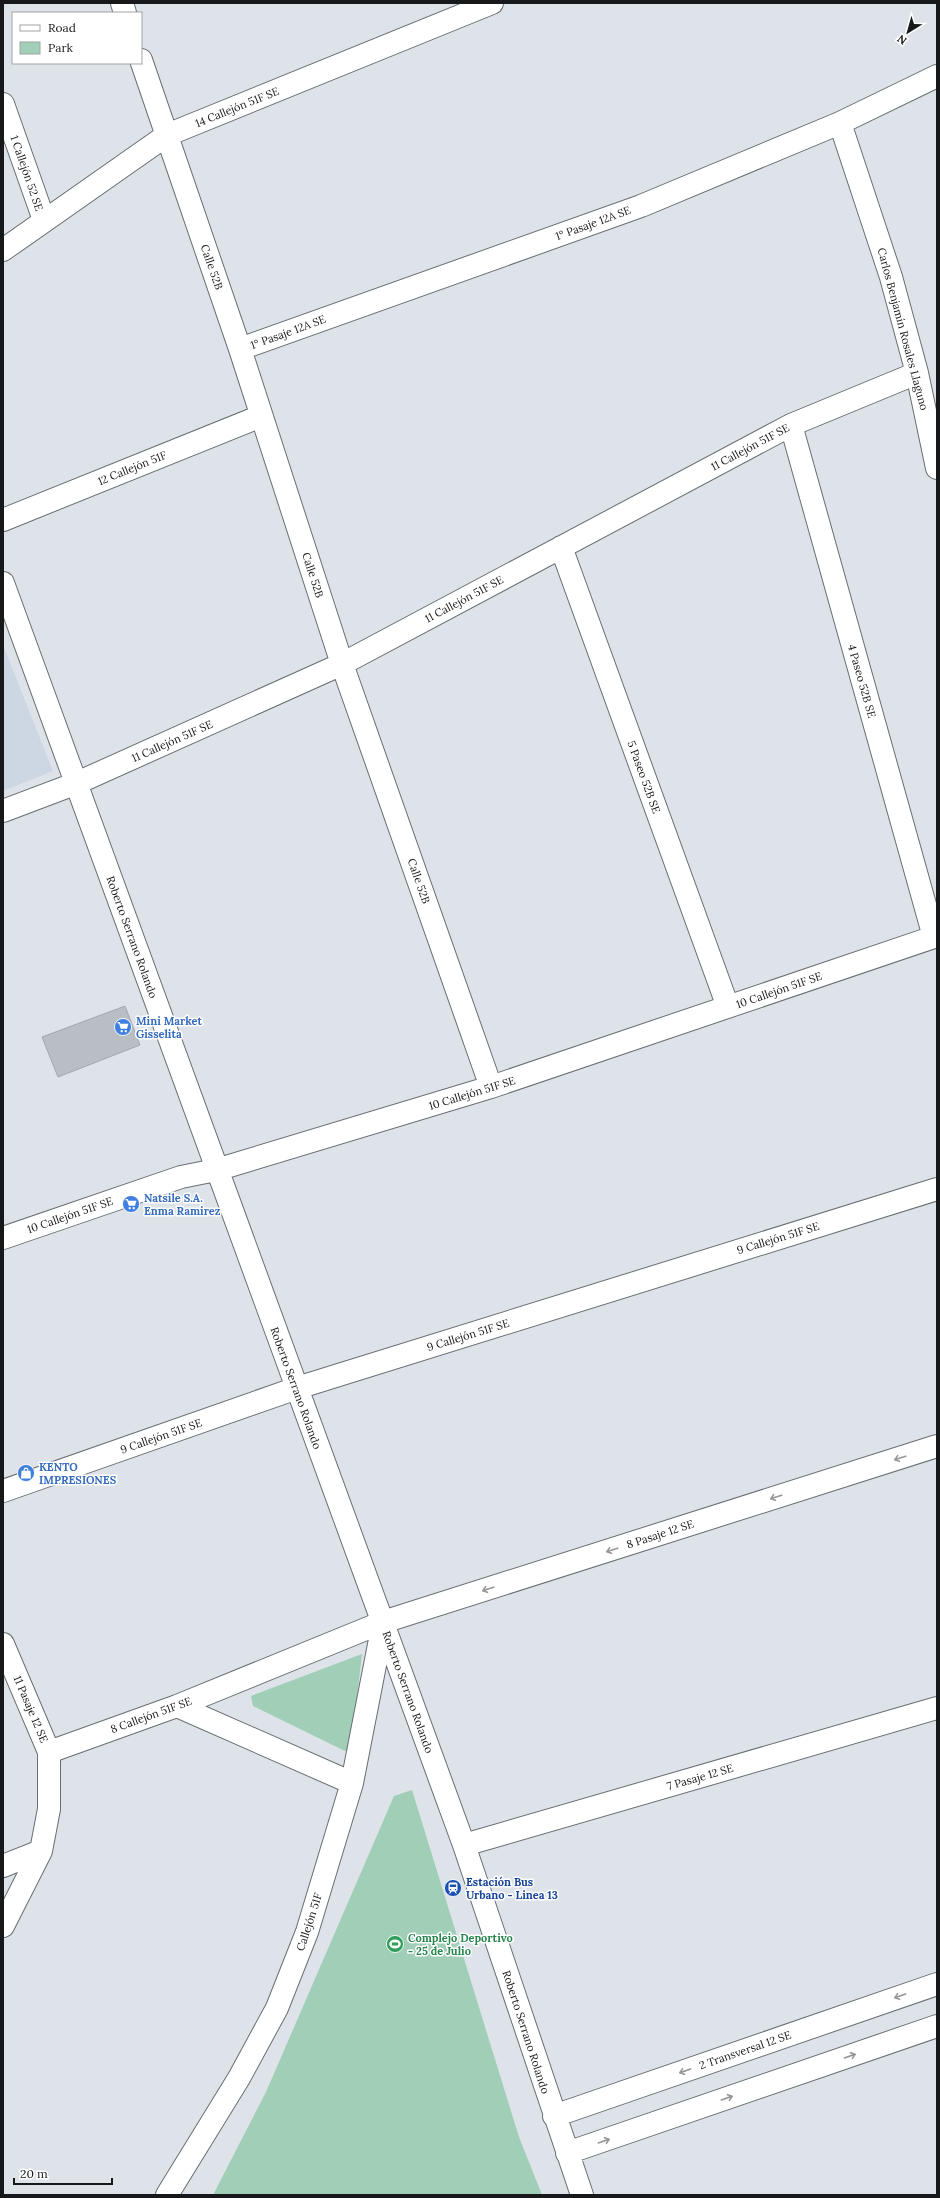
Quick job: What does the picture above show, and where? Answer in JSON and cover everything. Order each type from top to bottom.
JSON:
[{"type":"street","name":"14 Callejón 51F SE","points":[[3,250],[167,135],[492,3]]},
{"type":"street","name":"Calle 52B","points":[[142,63],[240,349],[342,664],[491,1087]]},
{"type":"street","name":"1° Pasaje 12A SE","points":[[240,349],[641,206],[840,123],[937,76]]},
{"type":"street","name":"1 Callejón 52 SE","points":[[3,104],[44,220]]},
{"type":"street","name":"Carlos Benjamín Rosales Llaguno","points":[[840,123],[891,277],[917,373],[937,468]]},
{"type":"street","name":"11 Callejón 51F SE","points":[[3,811],[77,783],[342,664],[791,425],[917,373]]},
{"type":"street","name":"12 Callejón 51F","points":[[3,520],[261,416]]},
{"type":"street","name":"4 Paseo 52B SE","points":[[791,425],[936,937]]},
{"type":"street","name":"5 Paseo 52B SE","points":[[561,548],[728,1007]]},
{"type":"street","name":"Roberto Serrano Rolando","points":[[3,583],[77,783],[216,1170],[464,1845],[554,2116],[582,2195]]},
{"type":"street","name":"10 Callejón 51F SE","points":[[3,1238],[181,1177],[216,1170],[491,1087],[936,937]]},
{"type":"street","name":"9 Callejón 51F SE","points":[[3,1491],[296,1388],[937,1188]]},
{"type":"street","name":"8 Pasaje 12 SE","points":[[383,1622],[937,1446]]},
{"type":"street","name":"8 Callejón 51F SE","points":[[49,1752],[178,1706],[383,1622]]},
{"type":"street","name":"Callejón 51F","points":[[167,2195],[239,2078],[277,2008],[307,1932],[352,1783],[383,1622]]},
{"type":"street","name":"11 Pasaje 12 SE","points":[[3,1644],[49,1752]]},
{"type":"street","points":[[178,1706],[352,1783]]},
{"type":"street","name":"7 Pasaje 12 SE","points":[[464,1845],[937,1708]]},
{"type":"street","points":[[3,1926],[41,1851],[49,1809],[49,1752]]},
{"type":"street","points":[[3,1866],[41,1851]]},
{"type":"street","name":"2 Transversal 12 SE","points":[[554,2116],[937,1984]]},
{"type":"street","points":[[567,2153],[937,2026]]},
{"type":"shaded area","points":[[3,645],[53,771],[3,791]]},
{"type":"green space","points":[[362,1654],[351,1749],[345,1751],[253,1706],[251,1696]]},
{"type":"green space","name":"Complejo Deportivo - 25 de Julio","points":[[412,1790],[519,2137],[542,2195],[213,2195],[266,2092],[394,1796]]},
{"type":"building","points":[[125,1006],[140,1045],[58,1077],[42,1037]]},
{"type":"place","name":"Mini Market Gisselita","points":[[123,1027]]},
{"type":"place","name":"Natsile S.A. Enma Ramirez","points":[[131,1204]]},
{"type":"place","name":"KENTO IMPRESIONES","points":[[26,1473]]},
{"type":"place","name":"Estación Bus Urbano - Linea 13","points":[[453,1888]]},
{"type":"place","name":"Complejo Deportivo - 25 de Julio","points":[[395,1944]]}]
